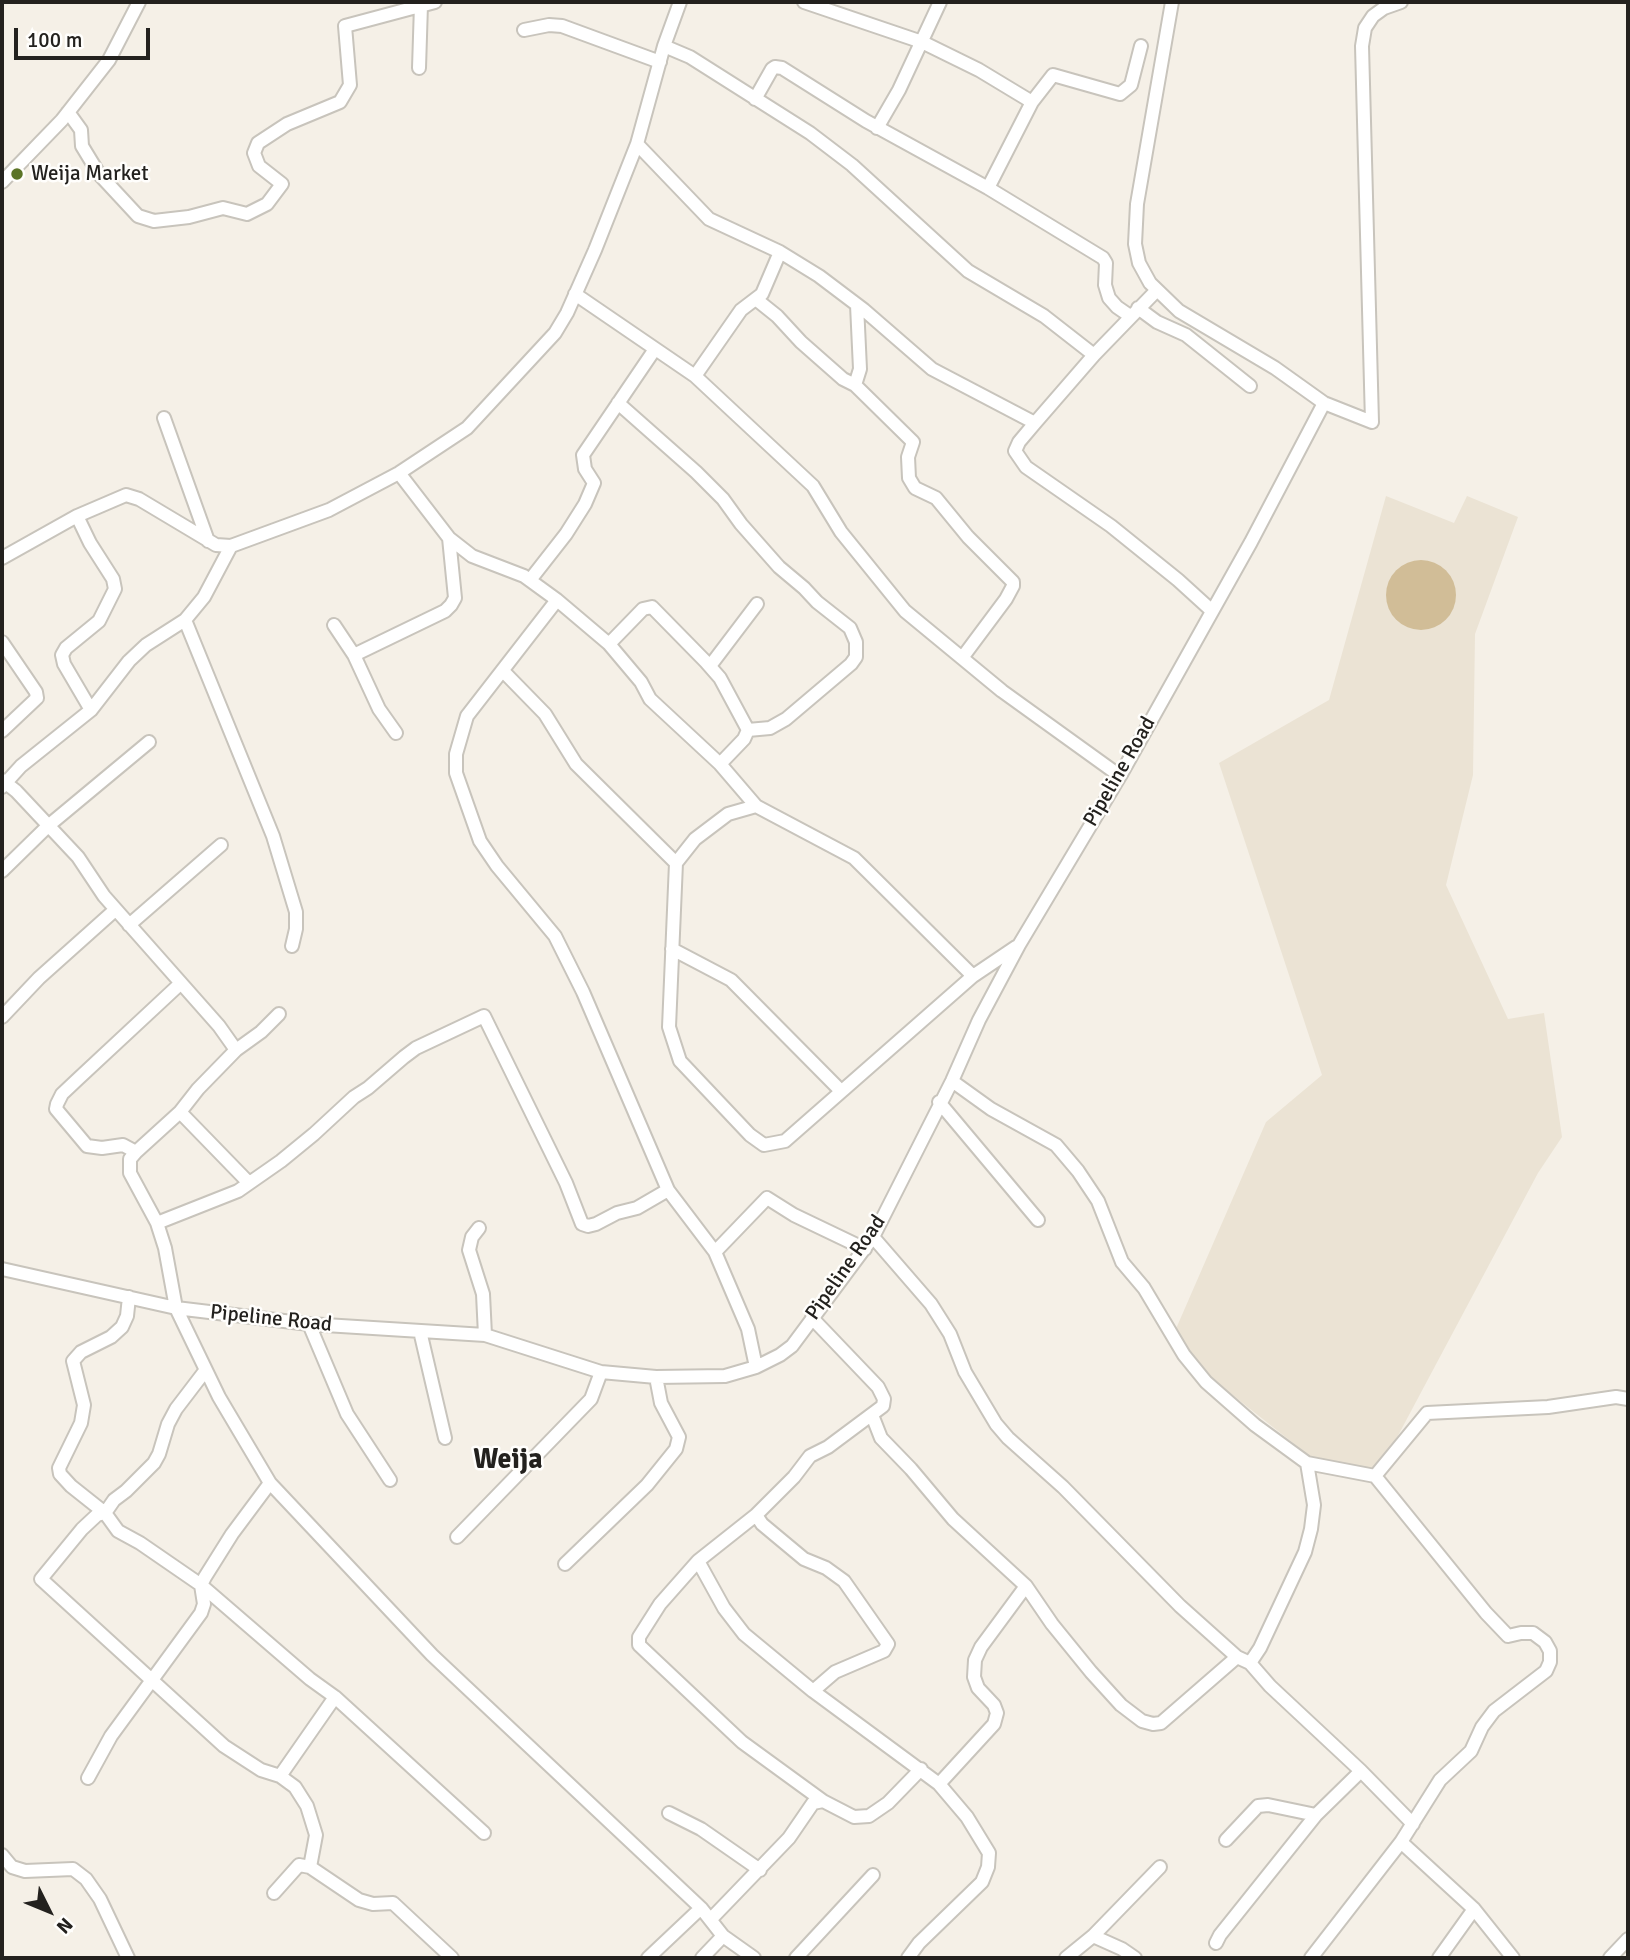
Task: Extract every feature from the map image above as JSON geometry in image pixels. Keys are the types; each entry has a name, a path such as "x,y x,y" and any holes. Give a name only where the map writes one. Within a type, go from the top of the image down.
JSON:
{"street":[{"path":"2,182 68,112 116,50 139,2"},
{"path":"68,112 81,130 82,146 99,174 138,216 154,221 189,218 223,208 247,214 267,204 282,184 259,166 254,153 258,143 287,124 340,102 350,85 345,26 435,2"},
{"path":"2,558 77,516 118,498 132,496 208,541 216,545 230,546 329,510 399,473 467,429 555,333 575,294 637,144 664,46 680,2"},
{"path":"804,2 922,41 979,70 1031,102"},
{"path":"877,128 899,90 940,2"},
{"path":"1172,2 1137,204 1135,244 1139,263 1150,283 1179,311 1275,368 1324,403 1372,422 1363,46 1365,28 1373,16 1384,8 1401,2"},
{"path":"419,68 421,5"},
{"path":"524,30 549,25 562,26 660,62"},
{"path":"664,46 690,57 810,133 852,165 968,271 1044,316 1094,355"},
{"path":"988,188 1031,102 1053,75 1120,94 1131,85 1141,46"},
{"path":"755,99 772,69 778,66 877,128 988,188 1103,258 1107,263 1105,285 1109,298 1117,307 1186,335 1250,386"},
{"path":"637,144 709,219 780,252 819,276 932,369 1035,423"},
{"path":"695,376 741,310 757,300 766,287 780,252"},
{"path":"1157,290 1094,355 1019,442 1015,451 1026,467 1111,526 1211,610"},
{"path":"575,294 695,376 813,486 841,532 879,576 897,604 1002,691 1119,776"},
{"path":"757,300 809,350 843,379 855,385 913,442 908,457 909,478 915,488 936,498 968,537 1013,582 1006,599 962,659"},
{"path":"855,385 860,369 857,305"},
{"path":"530,580 566,534 585,504 594,483 585,469 583,455 655,349"},
{"path":"618,403 723,499 779,567 850,628 856,642 856,657 852,664 786,719 770,728 748,730"},
{"name":"Pipeline Road","path":"2,1269 176,1308 309,1324 485,1335 601,1372 656,1377 725,1376 756,1367 780,1355 792,1346 873,1237 939,1102 952,1081 979,1020 1019,945 1119,776 1324,403"},
{"path":"164,418 208,541"},
{"path":"399,473 449,538 472,555 530,580 558,600 609,644 640,682 650,699 720,764 756,806 854,858 973,976"},
{"path":"77,516 90,543 113,579 115,589 99,621 74,641 62,655 64,664 91,710"},
{"path":"354,655 445,611 451,605 455,598 449,538"},
{"path":"230,546 204,597 185,620 157,636 129,661 91,710 21,766 3,784 16,791 78,857 115,910 219,1026 236,1050"},
{"path":"558,600 467,716 456,754 456,774 480,841 497,866 555,936 583,992 668,1191 715,1252 748,1329 756,1367"},
{"path":"710,666 757,604"},
{"path":"609,644 643,609 652,607 720,678 748,730"},
{"path":"185,620 272,836 296,912 292,946"},
{"path":"334,625 354,655 379,709 396,733"},
{"path":"2,642 36,692 37,698 2,732"},
{"path":"503,671 545,714 576,764 677,863"},
{"path":"720,764 744,739 748,730"},
{"path":"2,872 48,826 149,742"},
{"path":"756,806 728,814 695,839 677,863 670,1027 680,1061 750,1135 764,1145 785,1141 973,976 1019,945"},
{"path":"129,925 221,845"},
{"path":"2,1017 39,978 115,910"},
{"path":"672,949 731,980 840,1090"},
{"path":"136,1152 122,1145 102,1148 87,1146 55,1109 79,1078 181,983"},
{"path":"279,1014 261,1032 236,1050 180,1112 131,1159 130,1173 157,1223 165,1248 176,1308 205,1371 270,1483 432,1655 701,1908 723,1936 754,1958"},
{"path":"157,1223 238,1191 281,1161 354,1097 416,1048 484,1016 566,1183 582,1224 596,1224 617,1213 637,1208 668,1191"},
{"path":"952,1081 991,1109 1056,1145 1079,1171 1098,1201 1122,1262 1144,1288 1184,1355 1206,1382 1255,1425 1307,1463 1375,1476 1486,1613 1508,1636 1533,1633 1545,1642 1550,1651 1550,1662 1546,1671 1494,1711 1482,1727 1471,1751 1440,1780 1401,1842 1311,1958"},
{"path":"939,1102 1038,1220"},
{"path":"180,1112 249,1182"},
{"path":"715,1252 767,1198 794,1215 865,1249"},
{"path":"479,1228 472,1237 469,1250 483,1294 485,1335"},
{"path":"873,1237 931,1304 950,1334 965,1372 996,1424 1063,1487 1180,1606 1237,1657 1250,1663 1270,1686 1413,1824"},
{"path":"129,1297 127,1316 121,1327 111,1337 80,1352 73,1361 84,1405 81,1423 59,1468 60,1474 105,1513 118,1531 201,1585 310,1679 335,1697 484,1833"},
{"path":"812,1318 878,1387 884,1399 883,1406 828,1447 810,1456 794,1477 756,1515 698,1561 660,1604 639,1637 639,1645 742,1742 823,1801 854,1816 869,1816 888,1803 920,1769"},
{"path":"309,1324 346,1414 390,1480"},
{"path":"420,1331 445,1438"},
{"path":"205,1371 176,1409 154,1463 114,1500 105,1513 97,1515 82,1529 41,1579 224,1746 261,1770 280,1776 295,1787 307,1806 316,1835 310,1867"},
{"path":"457,1536 591,1399 601,1372"},
{"path":"565,1564 648,1485 676,1449 679,1437 661,1402 656,1377"},
{"path":"1375,1476 1427,1413 1548,1407 1616,1397 1628,1399"},
{"path":"872,1415 881,1437 953,1519 1026,1586 1052,1624 1091,1672 1121,1705 1142,1721 1161,1723 1237,1657"},
{"path":"1250,1663 1260,1648 1305,1552 1314,1505 1307,1463"},
{"path":"88,1777 111,1736 201,1613 204,1604 201,1585 232,1534 270,1483"},
{"path":"756,1515 762,1524 804,1559 826,1568 844,1581 888,1644 884,1651 835,1672 813,1691"},
{"path":"698,1561 724,1608 744,1634 813,1691 940,1784 978,1833 989,1853 988,1867 982,1882 919,1943 908,1958"},
{"path":"940,1784 994,1724 998,1713 994,1704 978,1688 974,1677 975,1660 981,1647 1026,1586"},
{"path":"280,1776 335,1697"},
{"path":"1216,1943 1316,1815 1361,1771"},
{"path":"711,1919 797,1829 814,1804 823,1801"},
{"path":"1226,1840 1258,1806 1268,1805 1316,1815"},
{"path":"669,1813 701,1829 760,1870"},
{"path":"1401,1842 1474,1909 1513,1958"},
{"path":"2,1855 12,1867 26,1871 73,1869 86,1879 100,1899 128,1958"},
{"path":"274,1894 299,1865 310,1867 359,1900 373,1904 393,1903 452,1958"},
{"path":"1066,1958 1093,1936 1160,1867"},
{"path":"796,1958 873,1875"},
{"path":"648,1958 701,1908"},
{"path":"1439,1958 1474,1909"},
{"path":"702,1958 723,1936"},
{"path":"1093,1936 1136,1958"},
{"path":"1610,1958 1628,1940"}],"shaded area":[{"path":"1386,496 1454,523 1467,496 1518,517 1475,634 1473,775 1446,885 1508,1019 1544,1013 1562,1137 1538,1173 1377,1475 1312,1458 1211,1378 1175,1331 1266,1122 1322,1075 1219,763 1329,700"},
{"path":"1421,560 1446,570 1456,595 1446,620 1421,630 1396,620 1386,595 1396,570"}],"place":[{"name":"Weija Market","path":"17,174"}],"district":[{"name":"Weija","path":"508,1461"}]}
